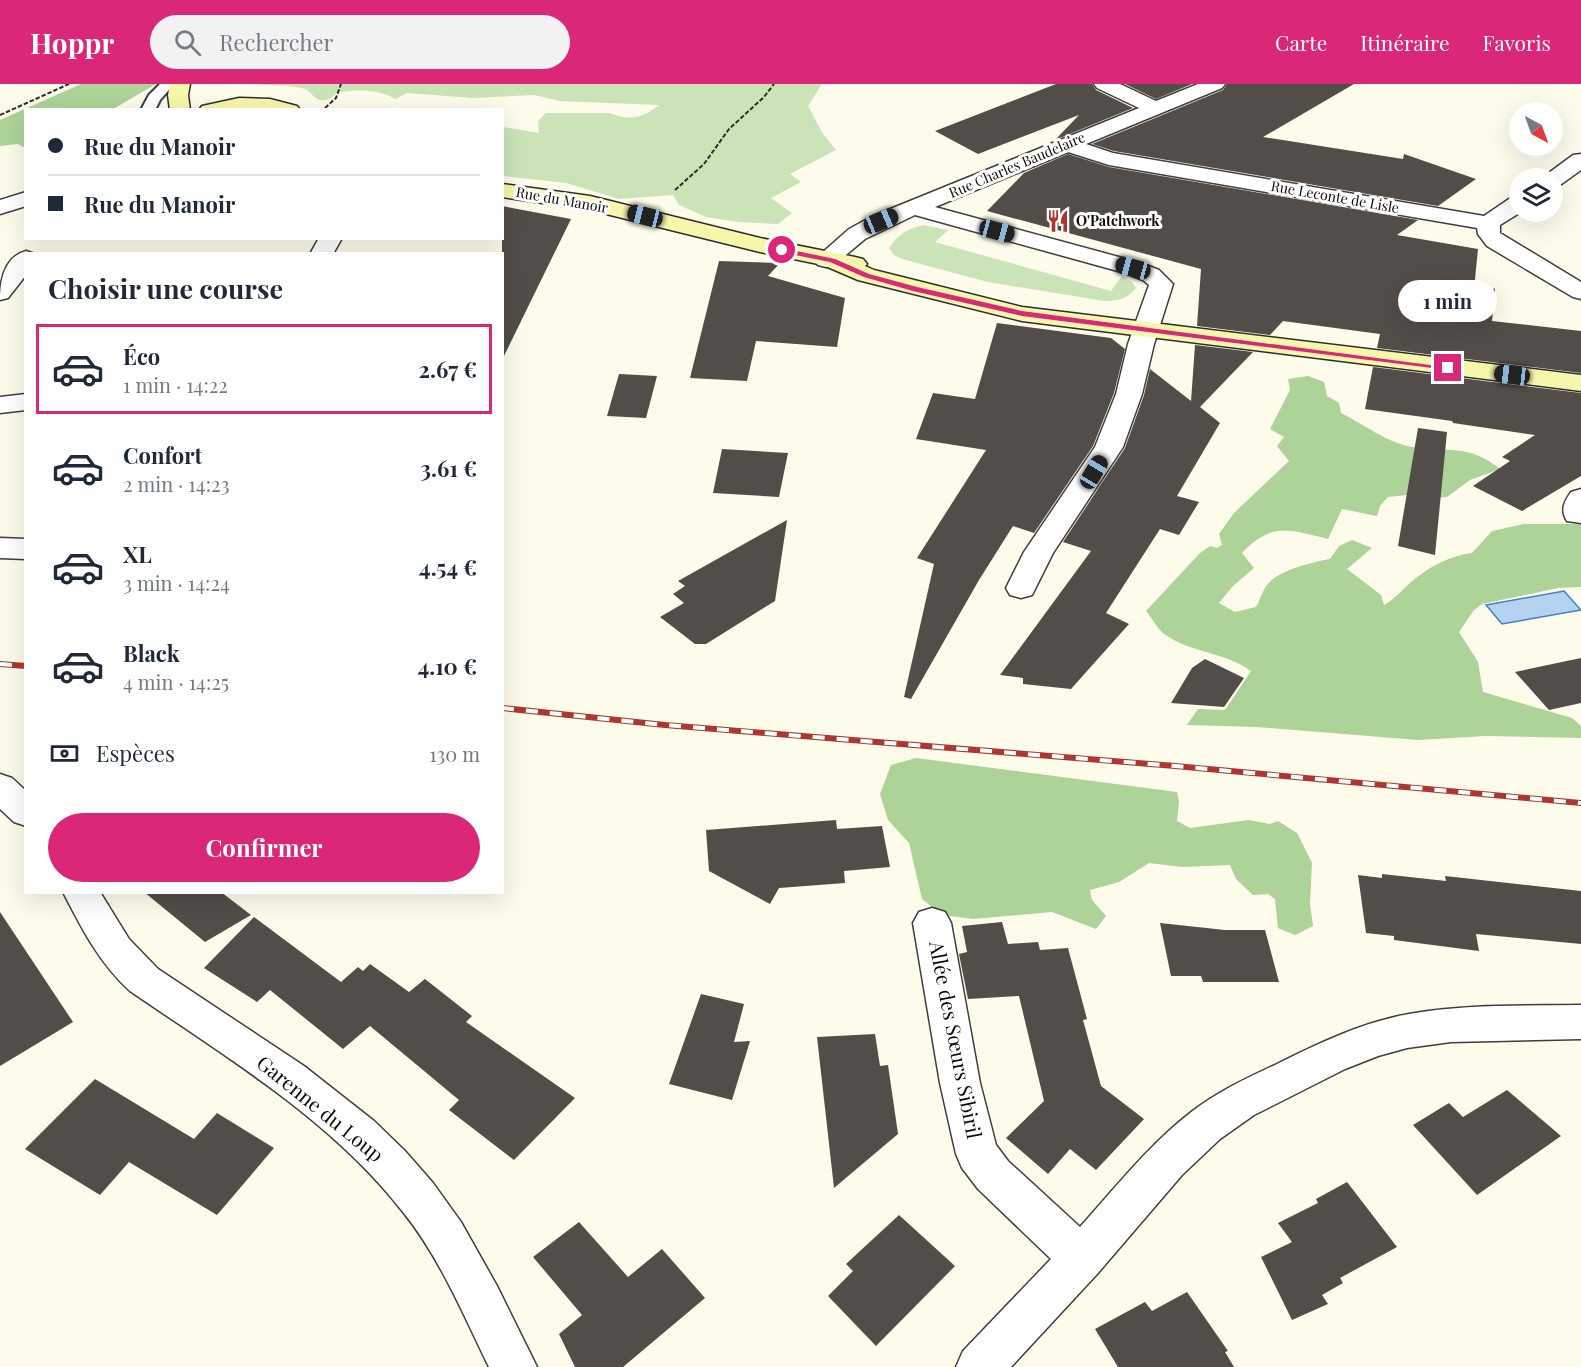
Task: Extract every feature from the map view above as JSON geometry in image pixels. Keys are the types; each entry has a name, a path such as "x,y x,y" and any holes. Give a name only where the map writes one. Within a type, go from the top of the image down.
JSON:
{"street":[{"path":"180,84 178,95 180,108"},
{"path":"1104,84 1155,108"},
{"name":"Rue Charles Baudelaire","path":"829,260 857,234 914,208 1215,84"},
{"path":"225,88 261,104 280,108"},
{"path":"219,108 261,104"},
{"name":"Rue Leconte de Lisle","path":"1065,144 1109,159 1488,223"},
{"path":"1563,172 1581,160"},
{"name":"Rue du Manoir","path":"504,190 574,200 829,260 866,275 992,308 1147,327 1196,336 1581,383"},
{"path":"0,207 24,200"},
{"path":"914,208 1151,274 1161,284 1127,401 1109,447 1039,552 1021,588"},
{"path":"1509,209 1488,223 1489,234 1496,241 1581,292"},
{"path":"0,293 24,261"},
{"path":"0,405 24,402"},
{"path":"0,548 24,549"},
{"path":"0,787 24,811"},
{"name":"Garenne du Loup","path":"82,894 110,944 125,964 144,980 309,1094 386,1160 418,1197 444,1235 514,1367"},
{"name":"Allée des Sœurs Sibiril","path":"932,923 960,1083 977,1154 993,1175 1082,1258"},
{"path":"979,1367 1082,1258 1167,1161 1205,1126 1240,1102 1320,1061 1373,1040 1407,1031 1451,1025 1581,1022"}],"lane":[{"path":"149,108 154,98 167,84"}],"path":[{"path":"0,115 69,84"},
{"path":"324,108 336,98 341,84"},
{"path":"645,216 704,164 729,129 764,97 774,84"}],"green space":[{"path":"81,84 156,84 115,108 27,108"},
{"path":"255,84 822,84 808,106 823,134 836,150 790,174 801,182 771,198 792,213 778,224 738,222 706,217 679,205 673,195 619,199 566,183 504,176 504,127 539,133 538,121 546,113 610,113 630,118 648,113 659,105 559,101 534,95 473,98 407,93 395,99 376,92 362,91 341,92 322,100 305,89"},
{"path":"24,109 24,147 18,144 0,146 0,120"},
{"path":"923,225 948,230 935,242 1111,291 1122,276 1132,282 1136,288 1122,299 1104,301 988,282 894,255 889,248 896,239 908,230"},
{"path":"1308,376 1324,382 1327,396 1339,403 1341,413 1385,437 1412,447 1468,452 1478,455 1500,469 1470,480 1447,497 1407,495 1388,497 1380,506 1377,516 1342,509 1328,539 1292,531 1272,532 1263,536 1242,553 1254,568 1233,586 1219,603 1235,612 1256,607 1265,587 1279,575 1330,559 1339,546 1352,540 1372,548 1347,569 1381,595 1384,605 1429,569 1443,561 1472,553 1492,531 1524,524 1581,524 1581,587 1558,588 1482,604 1474,610 1459,632 1478,662 1483,692 1572,718 1581,726 1581,738 1485,736 1418,740 1256,727 1187,725 1198,709 1225,710 1251,671 1231,660 1174,640 1161,632 1146,611 1200,553 1210,546 1217,548 1222,545 1219,534 1234,513 1289,461 1277,446 1284,437 1270,429 1290,390 1288,379"},
{"path":"916,758 1177,792 1179,801 1177,821 1190,828 1248,820 1270,824 1278,821 1297,833 1312,863 1310,904 1313,926 1295,935 1278,928 1275,899 1268,894 1253,895 1236,879 1230,865 1182,867 1149,863 1119,882 1090,890 1092,900 1106,916 1096,929 1052,912 973,919 942,915 922,899 909,843 888,820 880,794 891,765"}],"water":[{"path":"1564,591 1581,610 1502,624 1486,605"}],"building":[{"path":"1056,84 1092,84 1096,90 1133,108 1055,140 1079,115 978,154 935,131"},
{"path":"1125,84 1192,84 1156,99"},
{"path":"1227,84 1354,84 1263,137 1403,159 1404,154 1476,179 1438,206 1114,151 1092,144 1223,90"},
{"path":"1068,154 1109,167 1418,220 1397,235 1478,249 1472,309 1495,288 1492,321 1581,331 1581,373 1377,348 1380,334 1283,321 1270,335 1197,326 1201,269 987,211 1024,173"},
{"path":"504,206 571,219 504,356 504,252 502,252"},
{"path":"719,261 780,263 768,276 845,298 837,347 756,341 747,381 690,378"},
{"path":"997,323 1111,338 1125,349 1114,393 1093,446 1034,533 1013,526 979,580 911,699 904,697 934,564 917,558 986,450 916,439 933,393 975,399"},
{"path":"1195,345 1253,352 1200,407 1220,423 1177,496 1199,502 1179,535 1160,529 1106,613 1129,624 1071,689 1023,684 1023,678 1000,675 1091,551 1063,542 1125,448 1144,395 1150,369 1191,401"},
{"path":"1373,367 1581,393 1581,476 1522,511 1473,486 1510,461 1502,457 1535,435 1365,409"},
{"path":"619,374 657,376 646,418 607,416"},
{"path":"1418,428 1447,432 1435,555 1398,546"},
{"path":"722,449 788,453 779,497 713,493"},
{"path":"787,520 775,601 706,644 695,644 660,617 684,603 673,594 685,586 678,581"},
{"path":"1581,658 1581,703 1549,710 1515,672"},
{"path":"1205,659 1244,678 1224,707 1171,703 1192,668"},
{"path":"836,820 837,829 882,826 890,867 844,871 845,883 779,888 770,904 709,871 706,830"},
{"path":"1382,874 1446,881 1445,876 1581,891 1581,944 1476,934 1479,951 1394,940 1394,936 1366,933 1358,875 1382,878"},
{"path":"146,894 224,894 251,915 205,942"},
{"path":"0,912 73,1022 0,1066"},
{"path":"254,917 341,982 358,967 363,971 370,964 409,992 425,979 472,1016 466,1022 575,1098 514,1160 449,1110 459,1100 370,1026 343,1049 270,990 257,1002 204,968"},
{"path":"1002,922 1008,944 1038,942 1040,950 1068,948 1087,1019 1083,1020 1101,1086 1144,1119 1096,1170 1070,1149 1048,1174 1006,1138 1044,1101 1019,996 968,999 959,954 967,952 962,926"},
{"path":"1160,923 1225,930 1265,930 1279,982 1203,982 1201,976 1171,976"},
{"path":"701,994 744,1004 734,1042 750,1041 732,1100 669,1084"},
{"path":"875,1034 880,1066 888,1065 898,1134 834,1188 817,1037"},
{"path":"95,1079 194,1139 217,1113 274,1148 217,1215 129,1162 100,1195 25,1149"},
{"path":"1507,1090 1561,1136 1477,1195 1413,1125 1449,1103 1463,1117"},
{"path":"1347,1182 1397,1247 1340,1278 1343,1283 1322,1295 1328,1304 1292,1320 1261,1257 1292,1242 1278,1223 1318,1203 1316,1199"},
{"path":"899,1215 955,1266 876,1346 828,1296 853,1271 846,1264"},
{"path":"579,1222 628,1277 662,1249 705,1298 623,1367 575,1367 559,1334 582,1315 533,1257"},
{"path":"1187,1292 1228,1351 1225,1352 1234,1367 1118,1367 1095,1329 1145,1302 1152,1311"}],"railway":[{"path":"0,664 24,666"},
{"path":"504,708 665,725 1175,766 1581,803"}],"place":[{"name":"O'Patchwork","path":"1058,221"}],"route":[{"path":"782,250 832,261 854,271 916,289 1022,314 1448,368"}]}
